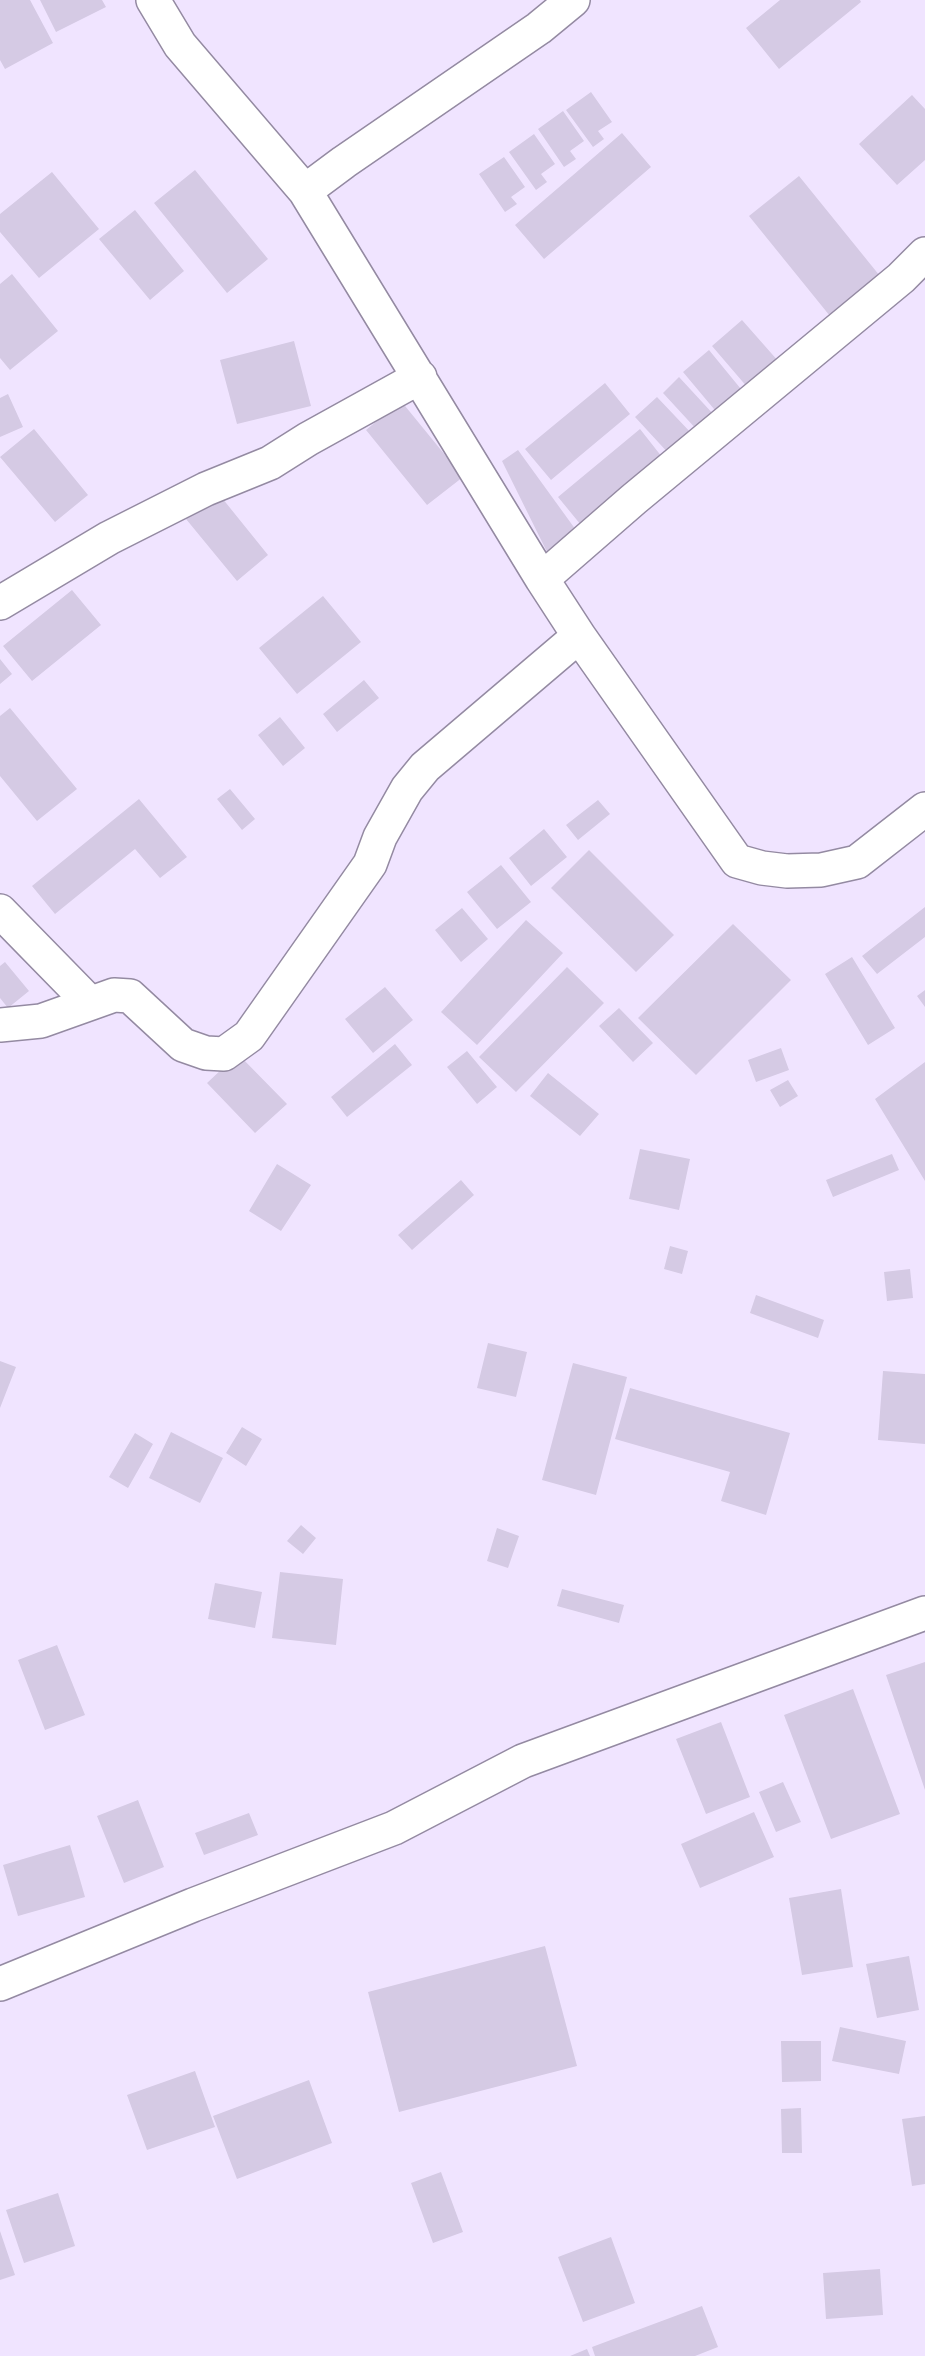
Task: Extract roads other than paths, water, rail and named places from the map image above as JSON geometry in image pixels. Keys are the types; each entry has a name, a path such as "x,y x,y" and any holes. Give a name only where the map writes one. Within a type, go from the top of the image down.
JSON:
{"street":[{"path":"153,0 180,45 306,191 542,579 579,636 737,861 762,868 787,871 822,870 857,862 925,809"},
{"path":"306,191 344,162 539,28 573,0"},
{"path":"542,579 634,499 902,278 925,254"},
{"path":"0,603 109,538 206,489 270,464 308,439 420,377"},
{"path":"0,1025 40,1021 114,995 130,996 183,1045 206,1053 224,1054 249,1036 370,864 380,837 407,789 425,767 579,636"},
{"path":"0,911 90,1003"},
{"path":"0,1984 193,1905 394,1828 523,1761 925,1614"}]}
